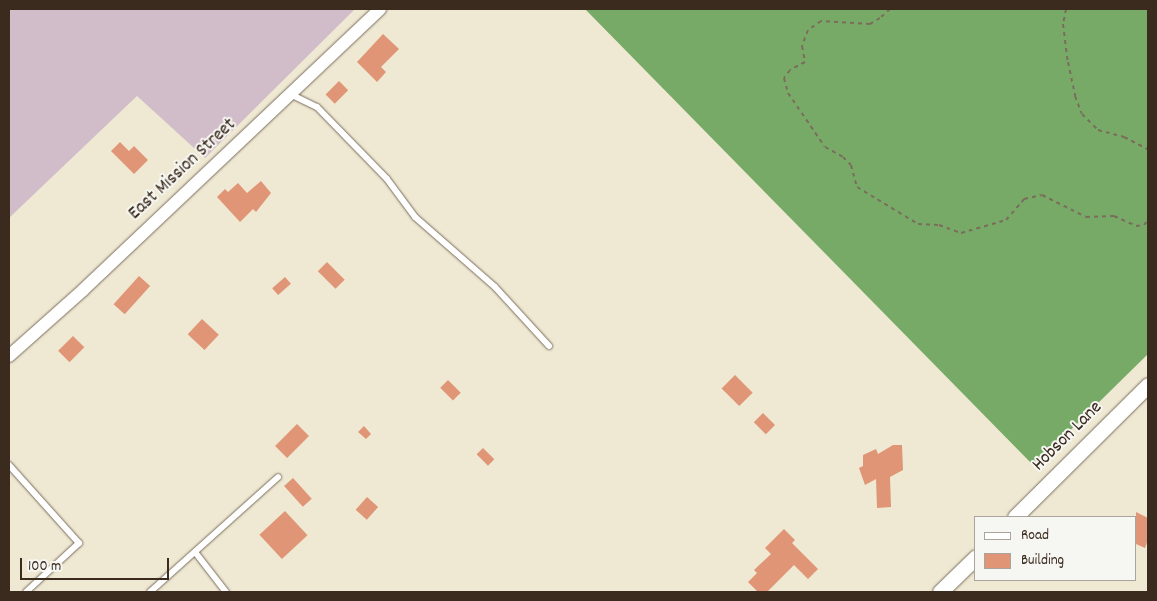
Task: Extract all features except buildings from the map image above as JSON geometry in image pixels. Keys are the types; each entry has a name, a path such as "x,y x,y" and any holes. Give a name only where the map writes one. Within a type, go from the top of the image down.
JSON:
{"street":[{"name":"East Mission Street","path":"9,356 83,290 380,9"},
{"name":"Hobson Lane","path":"1016,516 1148,385"},
{"path":"940,592 974,559"}],"lane":[{"path":"290,94 317,107 387,179 415,217 494,287 549,346"},
{"path":"9,465 79,543 26,592"},
{"path":"150,592 278,478"},
{"path":"196,552 226,592"}],"path":[{"path":"890,9 870,24 821,22 808,30 802,46 805,62 790,70 784,78 788,93 824,147 843,157 851,165 857,187 918,224 939,226 961,233 1006,220 1024,199 1042,195 1086,217 1114,216 1136,226 1144,225 1148,220"},
{"path":"1066,9 1063,24 1068,62 1075,96 1082,114 1098,130 1124,137 1148,149"}],"shaded area":[{"path":"9,9 355,9 205,158 137,96 9,218"}],"green space":[{"path":"585,9 1148,9 1148,354 1034,466"}]}
